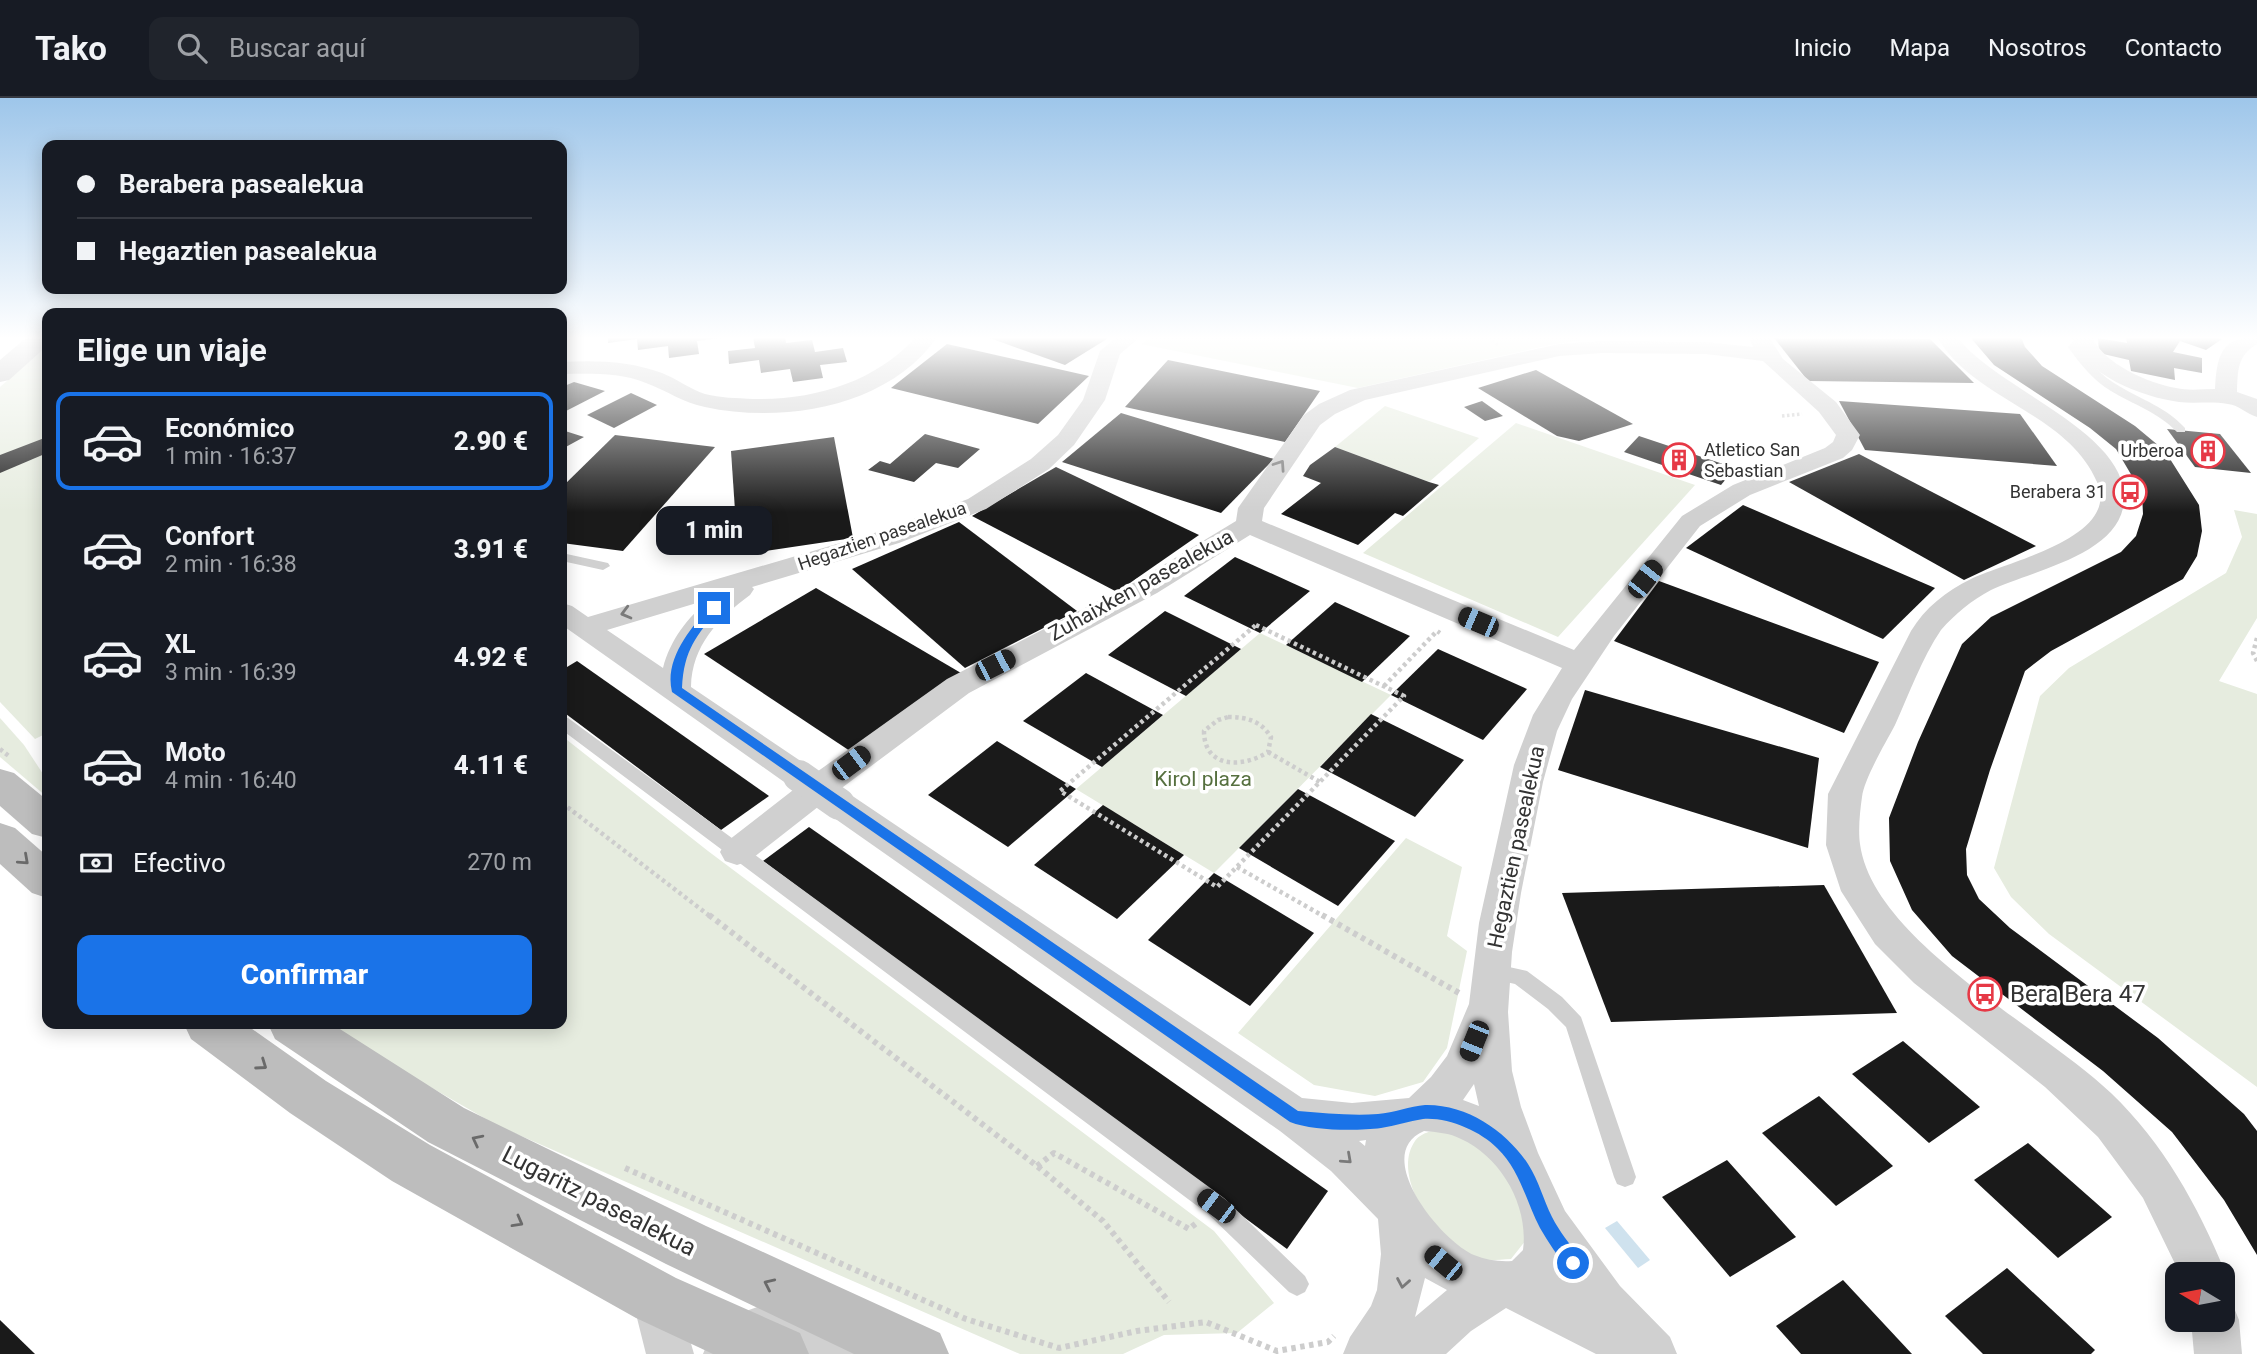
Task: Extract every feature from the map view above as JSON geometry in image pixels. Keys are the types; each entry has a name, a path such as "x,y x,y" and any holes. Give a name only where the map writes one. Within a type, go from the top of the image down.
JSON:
{"main road":[{"path":"0,783 42,819"},
{"path":"0,839 42,877"},
{"path":"215,1029 308,1097 411,1163 656,1298 757,1342"},
{"name":"Lugaritz pasealekua","path":"300,1029 446,1125 686,1245 919,1354"}],"street":[{"path":"694,396 704,400 733,404 789,403 830,396"},
{"name":"Hegaztien pasealekua","path":"574,620 658,606 763,576 934,522 977,504 1040,464 1083,419 1095,396"},
{"name":"Zuhaixken pasealekua","path":"737,852 861,755 958,686 1158,581 1249,524 1251,508 1312,420 1327,409 1358,396"},
{"name":"Hegaztien pasealekua","path":"1417,1114 1440,1098 1463,1070 1534,749 1557,699 1580,664 1690,521 1705,508 1818,461 1844,445 1848,435 1832,410 1817,396"},
{"path":"2017,396 2080,439 2102,465 2112,490 2113,502 2105,524 2094,536 2063,552 1971,590 1945,608 1925,631 1845,794 1840,814 1840,835 1845,858 1871,909 1890,936 1945,988 2093,1102 2123,1135 2173,1205 2198,1262"},
{"path":"2182,396 2226,396 2248,402 2257,410"},
{"path":"1249,524 1580,664"},
{"name":"Hegaztien pasealekua","path":"676,690 677,666 694,630 714,608 763,576"},
{"path":"658,606 691,619 694,630"},
{"path":"574,620 1295,1117 1346,1157 1397,1210 1426,1250 1443,1263 1465,1276 1507,1285 1588,1322 1642,1354"},
{"name":"Hegaztien pasealekua","path":"1482,988 1492,1073 1521,1167"},
{"path":"1295,1117 1352,1122 1417,1114 1454,1116 1487,1131 1504,1143 1531,1184 1546,1223 1548,1241 1544,1259 1535,1273 1521,1282 1475,1298 1450,1316 1414,1354"},
{"path":"1352,1344 1393,1316 1402,1292 1406,1266 1397,1210 1387,1178 1387,1144 1391,1132 1417,1114"},
{"path":"1546,1223 1604,1303 1653,1354"},
{"path":"656,1298 670,1354"},
{"path":"2216,1332 2218,1354"},
{"path":"757,1342 892,1354"}],"lane":[{"path":"2128,396 2159,408 2181,430"},
{"path":"567,558 603,566"},
{"path":"567,726 1216,1206 1297,1284"},
{"path":"1482,988 1520,977 1556,1003 1574,1023 1625,1177"}],"path":[{"path":"1256,625 1404,696 1320,782 1217,887 1060,791 1256,625"},
{"path":"1384,685 1437,631 1448,636"},
{"path":"2257,638 2253,653 2257,661"},
{"path":"1240,716 1250,719 1260,723 1271,737 1268,752 1252,763 1229,763 1210,754 1205,747 1204,732 1217,720 1240,716"},
{"path":"1268,752 1320,782"},
{"path":"567,807 1037,1166 1103,1221 1169,1302"},
{"path":"1237,867 1482,988"},
{"path":"1037,1166 1054,1153 1189,1229 1216,1206"},
{"path":"613,1163 966,1319 1059,1349 1137,1331 1206,1322 1277,1351 1328,1342 1352,1344"}],"green space":[{"path":"0,396 42,396 42,736 35,739 0,702"},
{"path":"1385,406 1479,438 1429,482 1335,447"},
{"path":"1516,423 1695,485 1558,637 1363,553"},
{"path":"2234,510 2257,514 2257,618 2219,681 2257,694 2257,1087 2049,934 2011,897 1994,868 2040,696 2069,668 2226,573 2242,537"},
{"name":"Kirol plaza","path":"1260,633 1391,695 1214,873 1076,789"},
{"path":"0,718 24,745 42,772 42,793 0,757"},
{"path":"567,740 708,851 1214,1231 1274,1303 1237,1333 1164,1335 1123,1354 1020,1354 498,1126 335,1029 567,1029"},
{"path":"1406,838 1462,867 1447,936 1467,951 1447,1048 1423,1082 1375,1096 1314,1085 1238,1033"},
{"path":"1450,1129 1479,1141 1528,1209 1526,1240 1511,1259 1484,1260 1453,1244 1438,1230 1415,1194 1409,1175 1409,1157 1415,1141 1427,1133"}],"water":[{"path":"1617,1221 1650,1260 1638,1268 1605,1228"}],"building":[{"path":"567,396 596,396 567,410"},
{"path":"626,396 637,396 657,405 614,428 587,415"},
{"path":"922,396 1068,396 1038,424"},
{"path":"1135,396 1317,396 1285,442 1125,407"},
{"path":"1491,396 1582,396 1633,424 1579,441 1557,436"},
{"path":"2041,396 2088,396 2135,426 2165,451 2199,505 2202,531 2197,556 2183,579 2051,651 2025,671 1966,849 1967,875 1979,899 2010,928 2158,1038 2244,1114 2257,1131 2257,1255 2224,1200 2172,1132 2103,1071 1952,956 1912,910 1890,861 1889,818 1918,742 1962,644 1991,617 2121,552 2136,536 2143,514 2142,493 2116,449 2090,428"},
{"path":"1482,401 1503,416 1485,421 1464,407"},
{"path":"1839,401 2020,414 2057,466 1865,450"},
{"path":"1121,413 1274,459 1221,513 1062,462"},
{"name":"Urberoa","path":"2167,429 2220,434 2251,473 2195,467"},
{"path":"567,432 584,437 567,446"},
{"path":"925,434 980,449 958,468 936,463 914,482 868,470 880,461 890,464"},
{"path":"615,435 715,447 623,551 567,544 567,482"},
{"name":"Atletico San Sebastian","path":"1639,436 1735,468 1721,485 1624,452"},
{"path":"834,437 853,538 738,555 731,451"},
{"path":"42,439 42,455 0,473 0,455"},
{"path":"1335,447 1439,485 1403,516 1395,513 1358,545 1281,514 1321,483 1303,476 1310,465"},
{"path":"1859,454 2036,546 1964,580 1789,482"},
{"path":"1056,467 1199,535 1117,592 972,516"},
{"path":"1743,505 1935,588 1883,639 1686,548"},
{"path":"959,522 1077,611 965,668 852,569"},
{"path":"1235,557 1310,591 1260,633 1184,596"},
{"path":"1659,581 1879,662 1844,733 1614,641"},
{"path":"816,588 961,673 850,751 704,654"},
{"path":"1335,602 1410,636 1362,682 1286,645"},
{"path":"1165,611 1241,649 1186,696 1108,655"},
{"path":"1438,649 1527,689 1483,740 1391,695"},
{"path":"577,661 769,796 721,830 567,715 567,667"},
{"path":"1086,673 1163,715 1102,767 1023,721"},
{"path":"1585,690 1819,758 1808,848 1558,770"},
{"path":"1371,714 1464,760 1415,817 1320,767"},
{"path":"997,741 1076,789 1008,847 928,795"},
{"path":"1298,789 1395,841 1338,906 1239,848"},
{"path":"1103,805 1184,855 1117,919 1034,865"},
{"path":"809,827 1328,1191 1287,1249 763,861"},
{"path":"1214,873 1314,933 1250,1006 1148,940"},
{"path":"1824,885 1897,1013 1611,1022 1562,893"},
{"path":"1903,1041 1980,1107 1929,1143 1852,1074"},
{"path":"1819,1096 1893,1166 1836,1206 1762,1133"},
{"path":"2028,1143 2112,1217 2058,1258 1974,1180"},
{"path":"1727,1160 1796,1237 1730,1277 1662,1197"},
{"path":"2007,1268 2095,1350 2091,1354 1983,1354 1945,1316"},
{"path":"1843,1280 1912,1354 1801,1354 1776,1326"},
{"path":"0,1320 35,1354 0,1354"}],"place":[{"name":"Urberoa","path":"2208,451"},
{"name":"Atletico San Sebastian","path":"1679,460"},
{"name":"Berabera 31","path":"2130,492"},
{"name":"Bera Bera 47","path":"1985,994"}],"route":[{"path":"714,608 694,630 677,666 676,690 1295,1117 1324,1121 1381,1121 1424,1112 1454,1116 1487,1131 1504,1143 1521,1167 1531,1184 1546,1223 1573,1263"}]}
